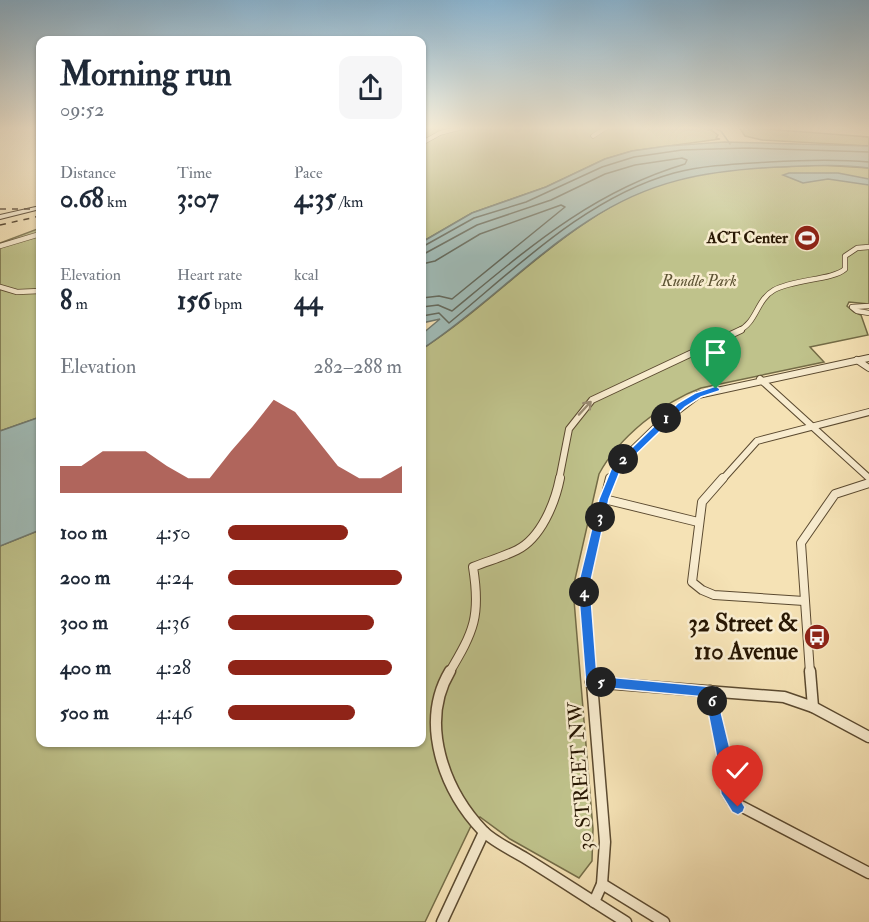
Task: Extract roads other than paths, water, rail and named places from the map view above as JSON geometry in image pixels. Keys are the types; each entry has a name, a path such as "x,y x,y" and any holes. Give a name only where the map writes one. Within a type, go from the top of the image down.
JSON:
{"main road":[{"path":"0,218 36,210"}],"street":[{"path":"0,246 36,235"},
{"path":"31,237 36,240"},
{"path":"626,922 484,832 459,800 446,774 436,734 438,700 444,681 472,633 478,597 473,567 519,549 544,523 556,497 569,429 583,409 606,392 743,329 750,324 762,300 769,294 805,279 840,274 844,269 845,256 857,248 869,247"},
{"path":"0,287 17,292 36,291"},
{"path":"869,306 855,305 852,307 857,311 869,313"},
{"name":"30 STREET NW","path":"594,902 602,884 605,842 584,585 604,499 616,467 682,405 710,391 869,358"},
{"path":"857,360 869,368"},
{"path":"760,379 869,478"},
{"path":"804,601 714,595 698,588 692,582 692,576 702,502 757,441 869,412"},
{"path":"813,707 801,543 835,494 869,483"},
{"path":"604,499 698,522"},
{"path":"591,682 784,697 813,707 869,737"},
{"path":"710,691 724,753 728,794 738,807 869,873"},
{"path":"442,922 484,832"},
{"path":"602,884 664,922"}],"water":[{"path":"582,170 739,170 679,180 656,187 611,207 566,236 426,346 426,331 440,319 426,322 426,240 472,213 546,187"},
{"path":"838,173 869,179 869,185 828,179 803,183 783,175"},
{"path":"36,418 36,532 0,546 0,431"}],"railway":[{"path":"0,209 36,209"},
{"path":"0,225 36,217"}],"place":[{"name":"ACT Center","path":"807,238"},
{"name":"32 Street & 110 Avenue","path":"817,637"}],"park label":[{"name":"Rundle Park","path":"699,281"}]}
